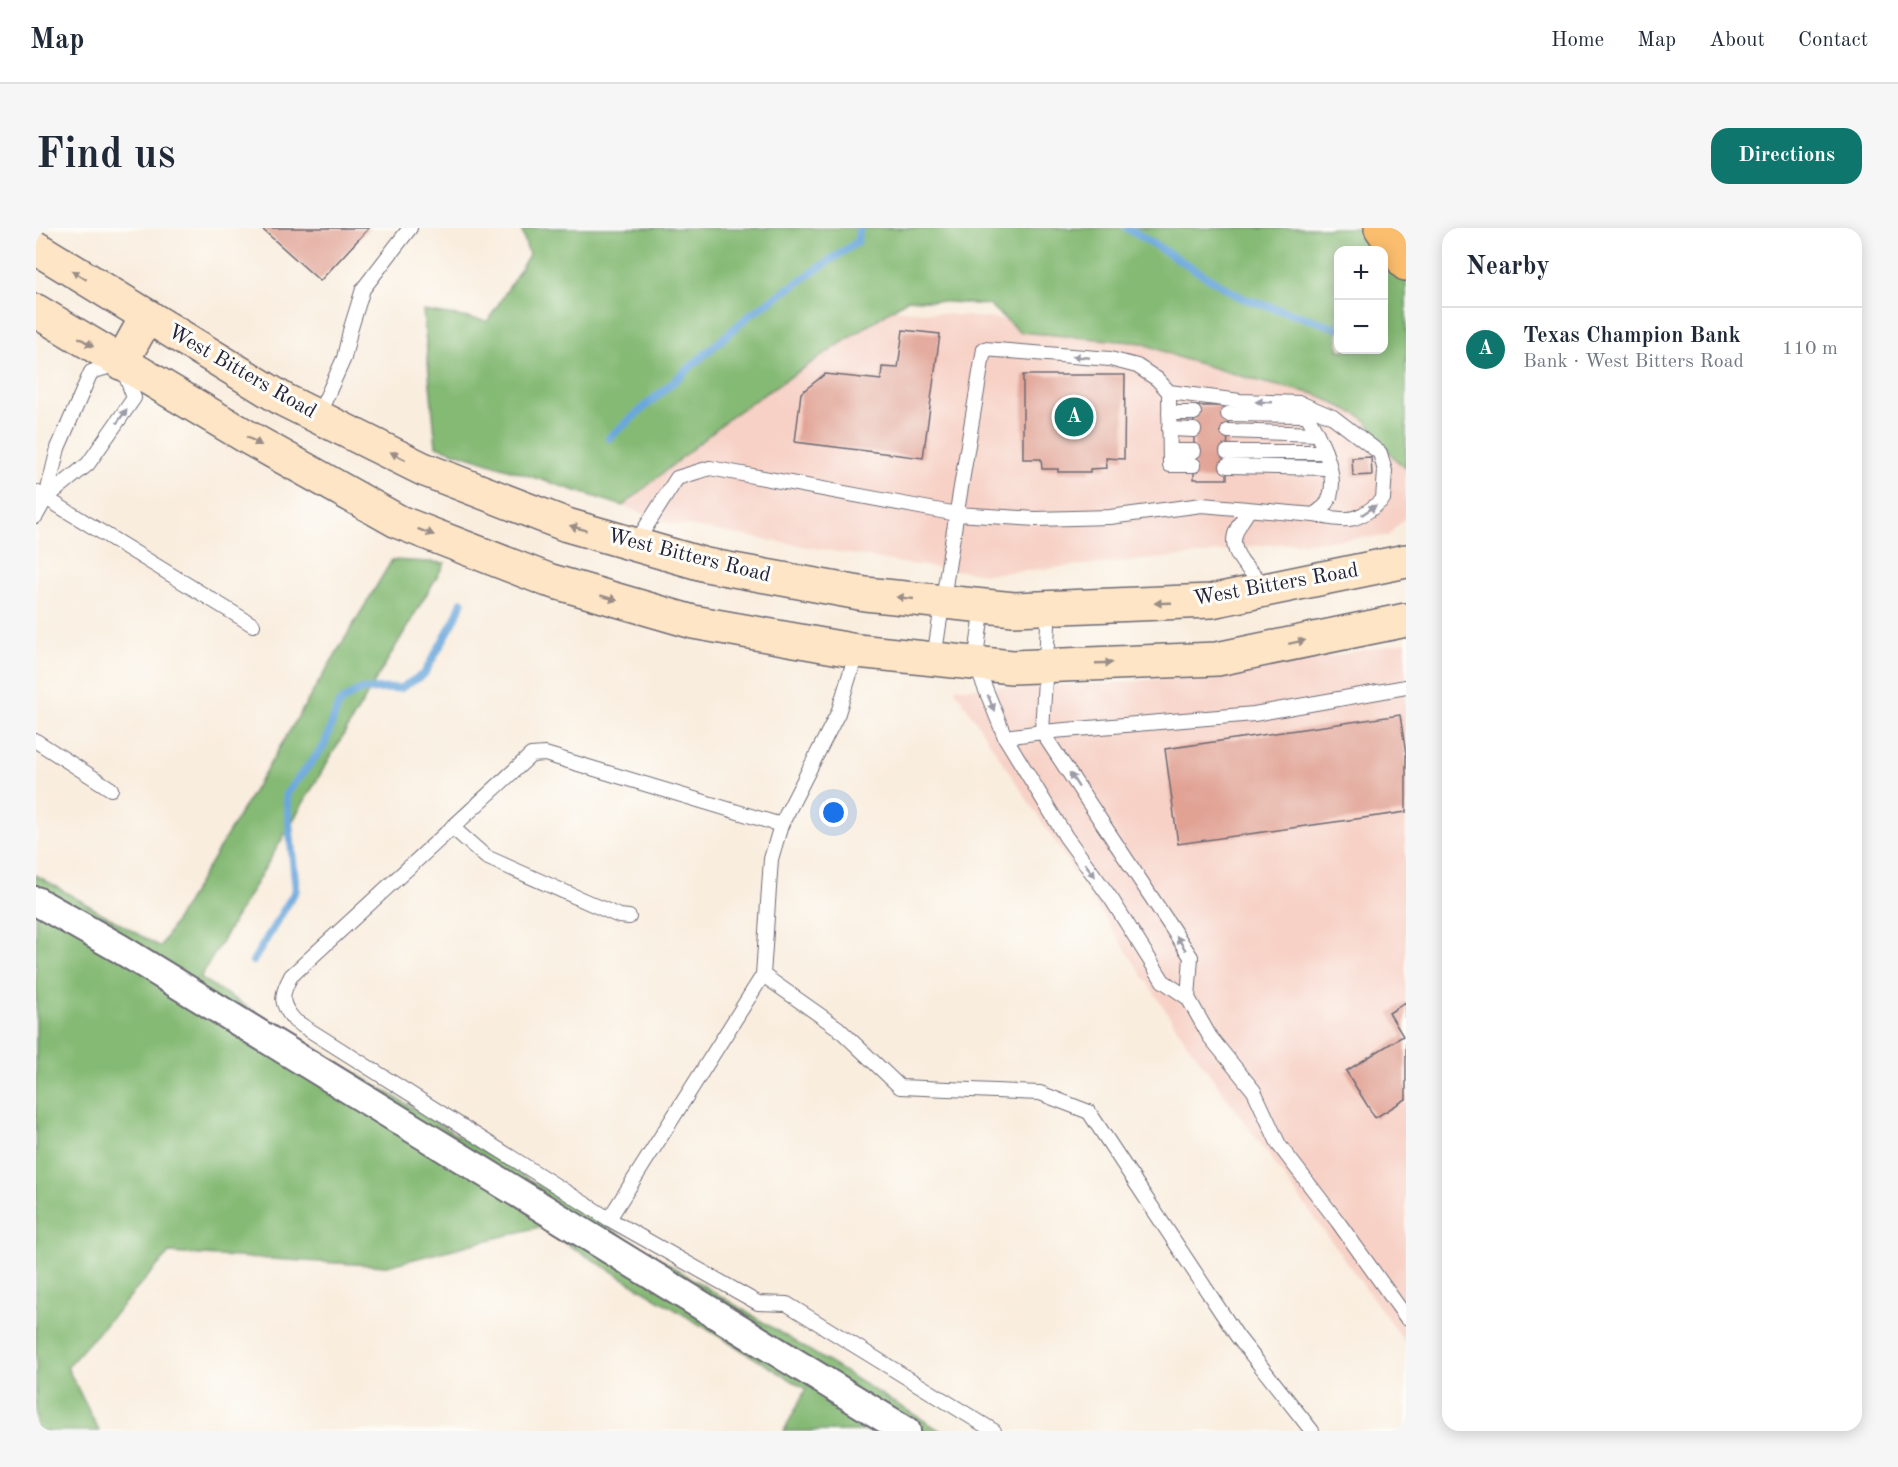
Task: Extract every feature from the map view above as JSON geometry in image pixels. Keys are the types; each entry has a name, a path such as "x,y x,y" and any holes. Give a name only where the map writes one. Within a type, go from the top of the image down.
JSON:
{"main road":[{"path":"1381,228 1406,264"},
{"name":"West Bitters Road","path":"36,248 284,400 423,469 567,525 706,565 865,594 1014,609 1211,601 1406,561"},
{"path":"36,311 249,438 410,526 548,580 693,622 857,651 1012,667 1217,659 1406,620"},
{"path":"121,363 147,316"}],"street":[{"path":"36,901 119,948 906,1431"}],"lane":[{"path":"318,416 344,358 363,289 410,228"},
{"path":"635,544 677,478 710,468 957,514 1036,519 1110,517 1202,505 1346,520 1369,512 1383,500 1385,471 1380,453 1333,417 1304,409 1169,392 1157,379 1137,366 1110,359 984,349 957,514 942,601 934,659"},
{"path":"36,516 41,495 58,448 91,372 121,363 134,398 88,464 41,495"},
{"path":"1169,392 1170,465 1194,465"},
{"path":"1228,414 1304,409"},
{"path":"1304,409 1325,452 1331,489 1326,505 1314,515"},
{"path":"1169,413 1194,413"},
{"path":"1169,429 1194,430"},
{"path":"1228,431 1317,434"},
{"path":"1170,451 1194,451"},
{"path":"1227,452 1325,452"},
{"path":"1227,466 1329,468"},
{"path":"41,495 253,625"},
{"path":"1249,510 1234,541 1237,553 1270,589"},
{"path":"983,606 975,663 1005,737 1065,837 1112,900 1163,981 1188,998 1210,1037 1254,1091 1279,1145 1406,1317"},
{"path":"1049,607 1042,732 1191,957 1188,998"},
{"path":"609,1219 763,975 771,859 781,825 838,713 857,651"},
{"path":"1005,737 1254,714 1406,687"},
{"path":"36,741 111,789"},
{"path":"781,825 545,754 531,755 291,976 283,996 284,1008 295,1021 609,1219 758,1303 787,1304 994,1431"},
{"path":"452,827 486,857 620,916 629,917"},
{"path":"763,975 838,1029 900,1087 1040,1093 1089,1112 1237,1336 1312,1431"}],"shaded area":[{"path":"842,304 1150,334 1394,411 1406,436 1406,516 1388,536 1253,546 1200,555 986,574 908,564 670,523 623,506"},
{"path":"1406,642 1406,1344 1187,1043 954,688 1116,683 1270,668"}],"green space":[{"path":"521,228 1406,228 1406,468 1395,459 1364,418 1315,394 1265,383 1180,358 1142,343 1020,332 989,305 908,299 734,414 623,506 436,446 423,311 488,321 529,255"},
{"path":"392,560 445,563 200,978 941,1431 784,1431 806,1389 539,1227 387,1266 169,1253 67,1367 99,1431 36,1431 36,875 160,947"}],"building":[{"path":"261,228 369,228 320,281"},
{"path":"903,330 940,334 923,458 795,442 801,393 825,374 881,380 882,367 898,368"},
{"path":"1023,375 1125,375 1124,459 1106,458 1107,468 1090,469 1090,472 1058,472 1058,469 1042,469 1041,459 1023,459"},
{"path":"1194,406 1228,406 1227,479 1194,479"},
{"path":"1371,457 1372,475 1353,476 1352,458"},
{"path":"1400,715 1406,754 1406,812 1178,844 1165,749"},
{"path":"1406,1002 1406,1099 1375,1118 1346,1071 1403,1036 1389,1013"}],"waterway":[{"path":"609,438 751,314 857,242 860,228"},
{"path":"1127,228 1242,298 1334,327"},
{"path":"253,961 296,890 286,794 324,746 339,703 359,690 401,688 424,674 462,602"}],"place":[{"name":"Texas Champion Bank","path":"1074,417"}]}
